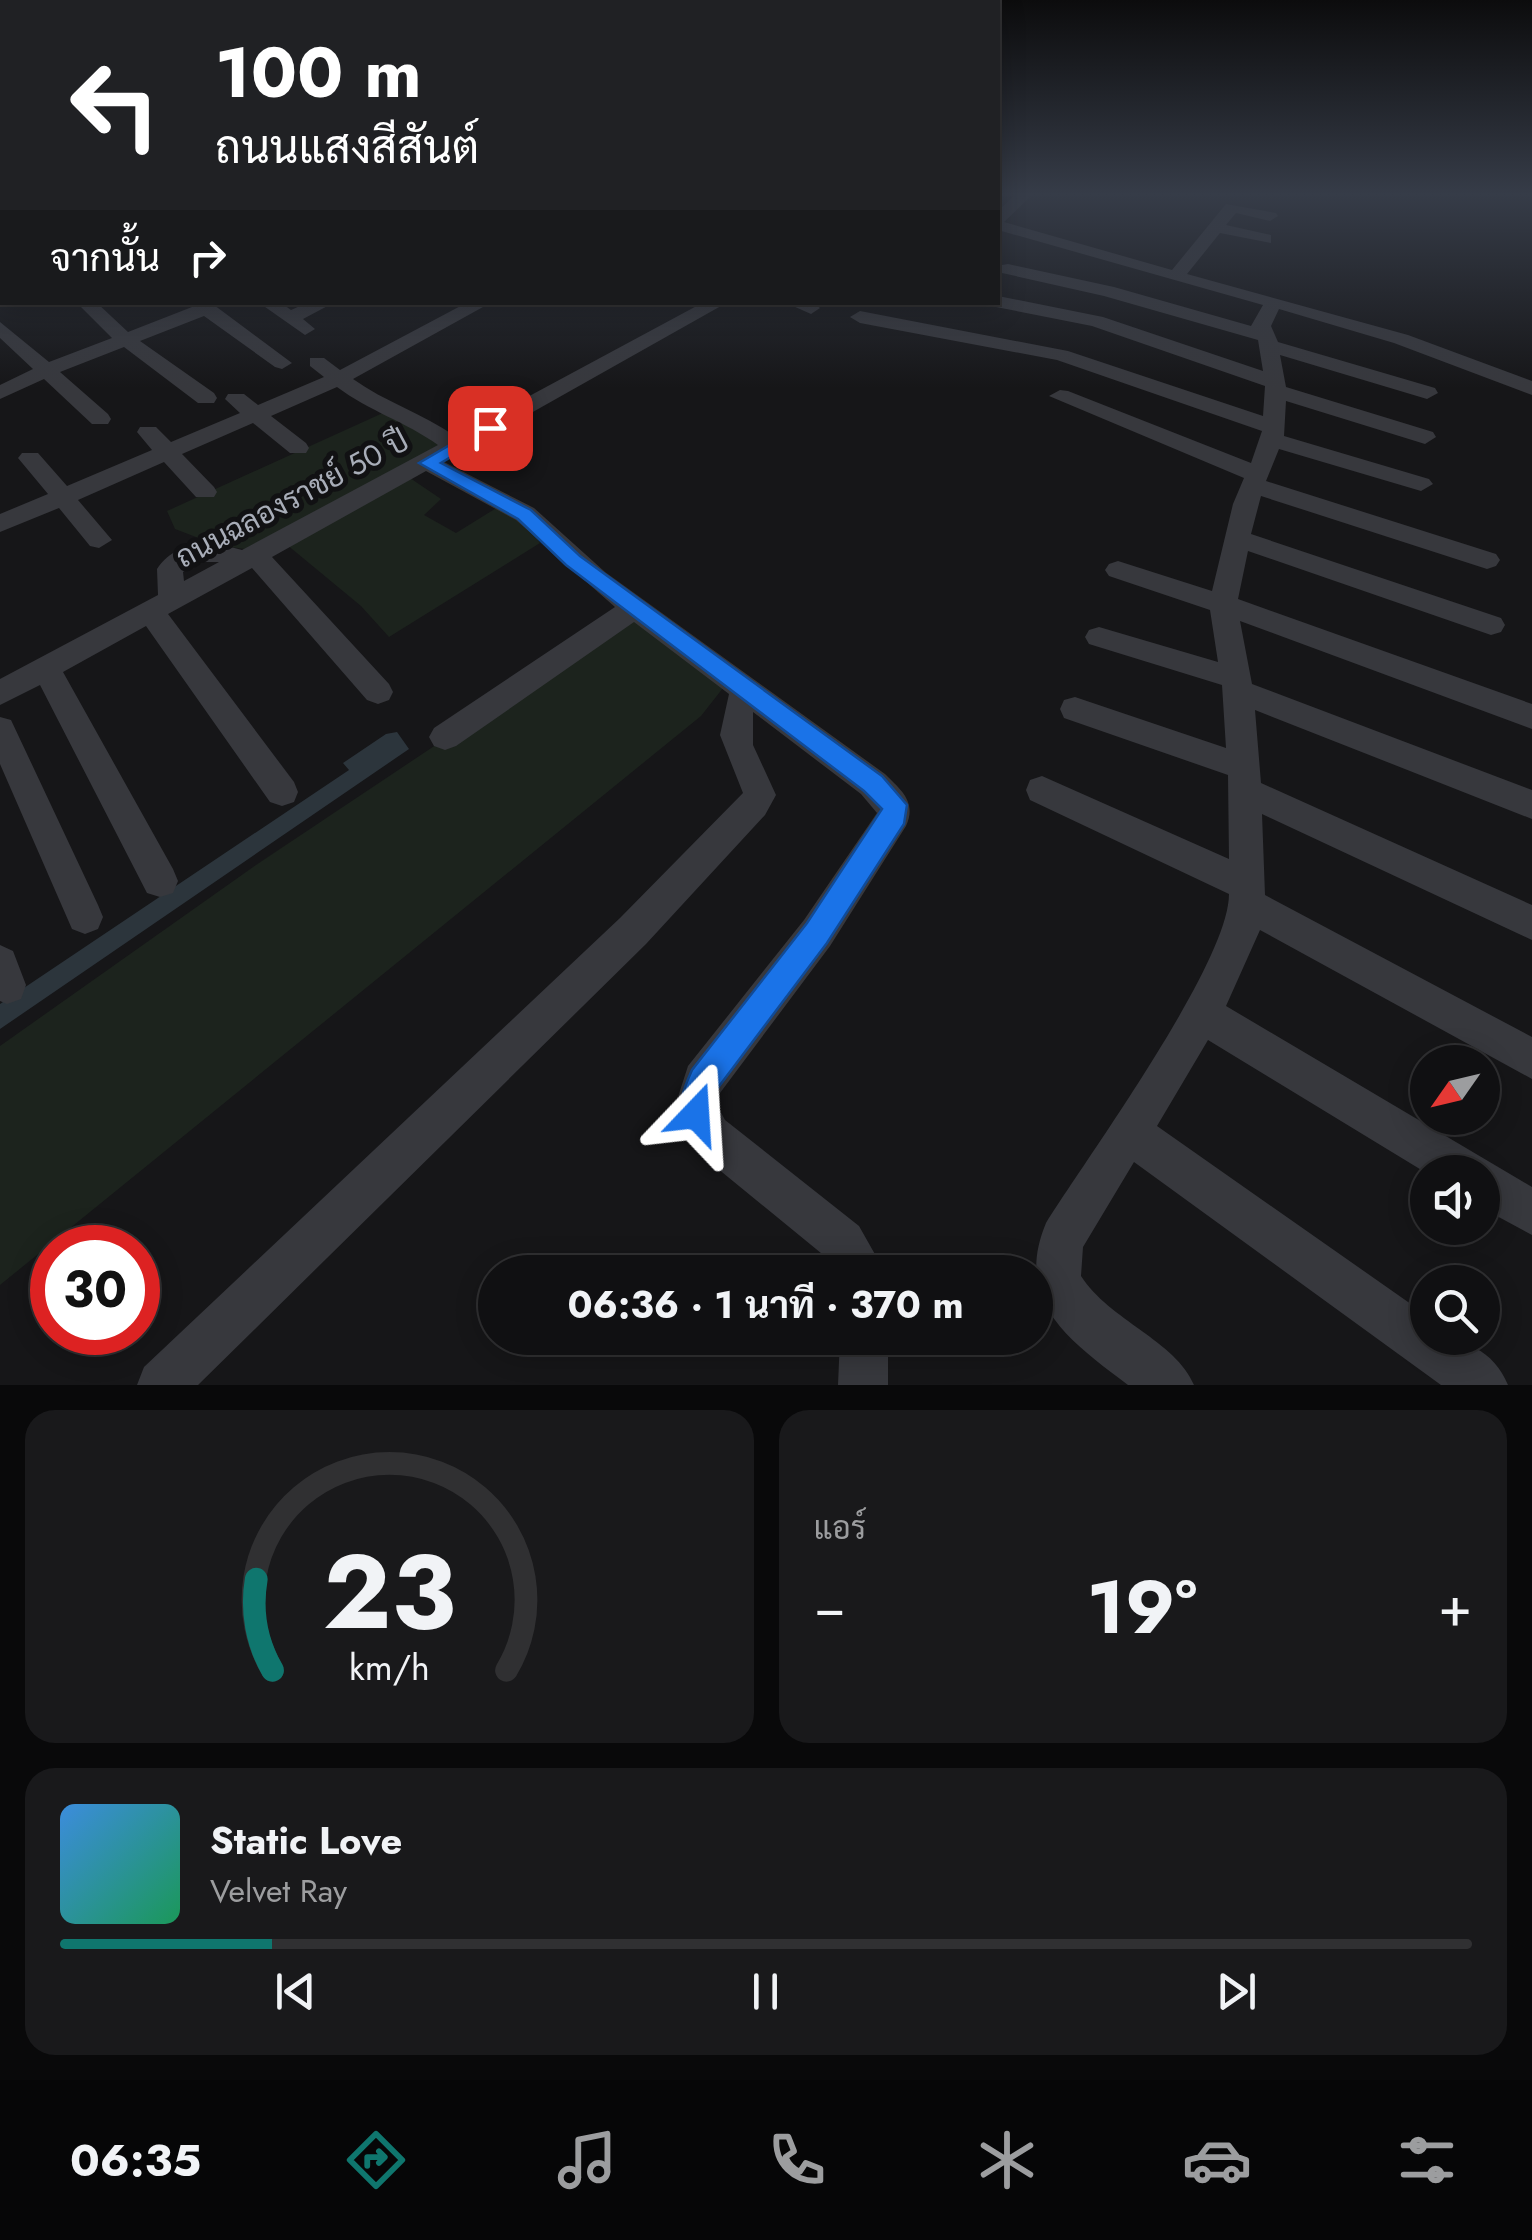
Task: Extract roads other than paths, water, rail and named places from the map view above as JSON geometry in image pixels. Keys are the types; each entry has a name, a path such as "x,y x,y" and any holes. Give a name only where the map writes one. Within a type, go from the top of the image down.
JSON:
{"street":[{"path":"1141,259 1274,325 1427,393"},
{"path":"1177,275 1190,259"},
{"path":"1008,269 1274,325 1439,350 1532,389"},
{"path":"1000,302 1096,321 1420,484"},
{"path":"87,305 125,339 206,398"},
{"path":"271,305 296,323 322,305"},
{"path":"0,524 338,379 477,305"},
{"name":"ถนนฉลองราชย์ 50 ปี","path":"252,558 714,305"},
{"path":"0,394 44,371 201,306 282,364"},
{"path":"860,316 1061,354 1274,410 1425,437"},
{"path":"1169,1385 1090,1321 1060,1285 1057,1261 1062,1239 1202,1014 1240,935 1246,894 1244,779 1237,685 1223,604 1236,538 1274,410 1274,325"},
{"path":"0,328 100,418"},
{"path":"317,362 368,400 415,418 442,455 525,514 573,560 873,784 894,805 894,816 817,933 703,1082 696,1097 696,1114 710,1135 771,1188 843,1242 851,1255"},
{"path":"1060,396 1256,480 1486,560"},
{"path":"236,399 298,448"},
{"path":"148,432 204,492"},
{"path":"30,458 99,540"},
{"path":"1236,538 1492,625"},
{"path":"282,792 162,606 170,569 178,561 206,550 252,558 378,692"},
{"path":"1118,570 1223,604 1532,717"},
{"path":"0,693 162,606"},
{"path":"445,738 634,608"},
{"path":"1099,637 1237,685 1532,805"},
{"path":"46,669 160,881"},
{"path":"162,1385 633,931 753,805 760,795 733,735 733,722 745,691"},
{"path":"1075,709 1244,779 1532,924"},
{"path":"0,729 85,917"},
{"path":"1042,790 1246,894 1532,1059"},
{"path":"1202,1014 1438,1155"},
{"path":"1130,1133 1483,1385"},
{"path":"1500,1193 1532,1212"},
{"path":"863,1385 864,1355"}]}
